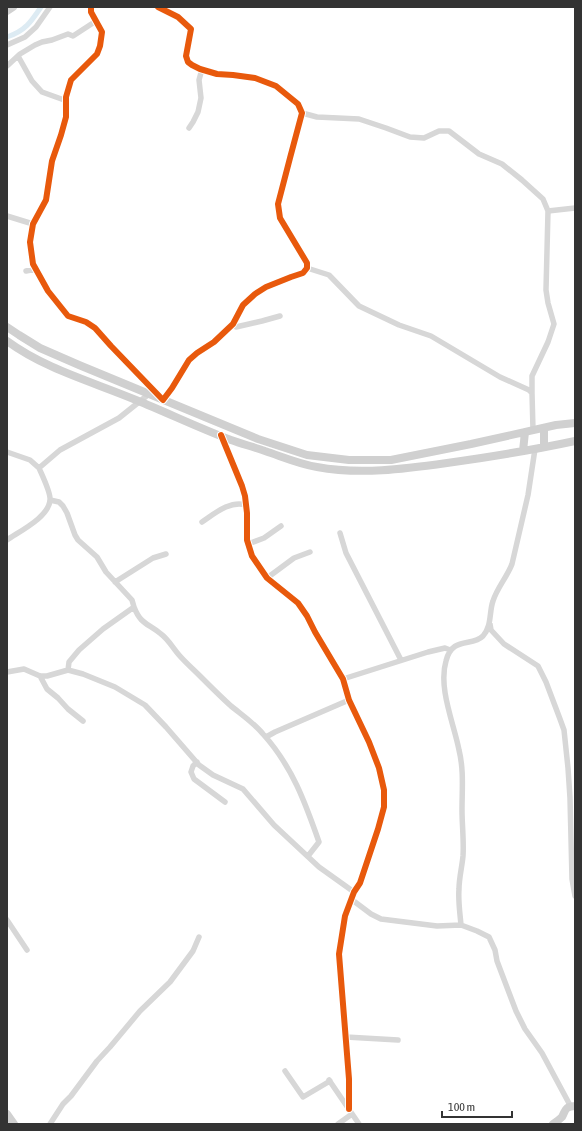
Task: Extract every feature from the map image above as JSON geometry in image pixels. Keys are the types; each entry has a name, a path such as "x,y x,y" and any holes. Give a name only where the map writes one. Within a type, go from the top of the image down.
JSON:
{"main road":[{"path":"7,11 13,7"},
{"path":"7,327 40,348 265,442 307,455 349,460 391,460 529,431 575,423"},
{"path":"9,345 46,364 221,435 291,461 317,467 338,470 368,471 414,467 486,458 575,441"},
{"path":"544,428 544,447"},
{"path":"523,451 529,431"},
{"path":"553,1124 562,1120 565,1110 573,1106"},
{"path":"7,1114 14,1124"}],"street":[{"path":"7,45 25,37 36,27 50,7"},
{"path":"91,7 91,12 102,32 100,46 97,54 71,80 66,98 66,117 52,160 46,200 33,224 30,242 33,264 48,291 68,316 86,322 95,328 163,400 189,360 214,342 233,324 243,305 255,294 266,288 303,273 307,268 307,263 280,218 278,204 302,113 298,104 276,86 255,78 217,74 192,65 188,62 186,56 191,29 178,17 158,7"},
{"path":"7,66 18,56 35,45 68,34 73,36 96,21"},
{"path":"18,56 32,81 42,92 67,101"},
{"path":"189,128 194,122 198,112 201,98 199,80 202,69"},
{"path":"302,113 317,117 359,119 410,137 424,138 439,131 449,131 480,154 502,164 543,199 548,211 546,290 554,324 548,342 532,376 529,431"},
{"path":"548,211 575,208"},
{"path":"7,216 33,224"},
{"path":"307,268 329,275 359,306 399,325 431,336 532,393"},
{"path":"26,271 36,269"},
{"path":"233,324 236,327 262,322 280,316"},
{"path":"39,468 60,450 119,418 141,402 149,394"},
{"path":"221,435 242,486 247,513 247,540 252,556 267,578 298,603 343,679 349,700 369,742 379,768 384,790 384,807 378,829 360,883 354,892 345,916 339,954 349,1079 350,1112 338,1124"},
{"path":"461,925 459,890 463,855 463,776 460,751 447,703 444,679 446,661 450,650 458,645 483,636 488,629 494,598 512,564 528,495 535,449"},
{"path":"7,452 30,460 39,468 44,478 50,500 48,507 39,518 7,540"},
{"path":"50,500 59,502 63,506 78,540 97,557 106,572 132,600 138,616 148,626 161,634 191,667 232,706 245,716 266,737 285,762 297,784 319,842 308,856"},
{"path":"202,522 232,505 246,505"},
{"path":"248,544 264,538 281,526"},
{"path":"340,533 346,553 401,660"},
{"path":"267,578 294,558 310,552"},
{"path":"115,582 153,558 166,554"},
{"path":"68,670 69,662 79,650 103,629 134,606"},
{"path":"489,624 491,630 504,644 538,666 546,682 564,730 570,798 572,879 575,896"},
{"path":"343,679 401,660 445,648 450,650"},
{"path":"7,672 24,669 40,676 47,676 68,670 115,686 145,706 197,762 213,775 243,789 274,825 319,867 354,892"},
{"path":"40,676 47,689 83,721"},
{"path":"266,737 349,700"},
{"path":"197,762 193,766 191,772 194,779 225,802"},
{"path":"351,899 371,914 381,919 437,926 461,925 489,937 516,1010 525,1029 542,1053 573,1106"},
{"path":"7,920 27,950"},
{"path":"50,1124 63,1104 72,1096 96,1061 110,1047 140,1011 170,982 193,951 200,937"},
{"path":"346,1037 398,1040"},
{"path":"285,1071 303,1097 329,1080 359,1124"}],"waterway":[{"path":"7,37 23,29 41,7"}],"cycle path":[{"path":"91,7 91,12 102,32 100,46 97,54 71,80 66,97 66,117 52,161 46,200 33,224 30,242 33,264 48,291 68,316 86,322 95,328 163,400 189,360 214,342 233,324 243,305 255,294 266,287 303,273 307,268 307,263 280,218 278,204 302,113 298,104 276,86 255,78 217,74 192,65 188,62 186,56 191,29 178,17 158,7"},
{"path":"221,435 245,496 247,513 247,540 252,556 267,578 298,603 343,679 349,700 369,742 379,768 384,790 384,807 378,829 360,883 354,892 345,916 339,954 349,1079 349,1109"}]}
